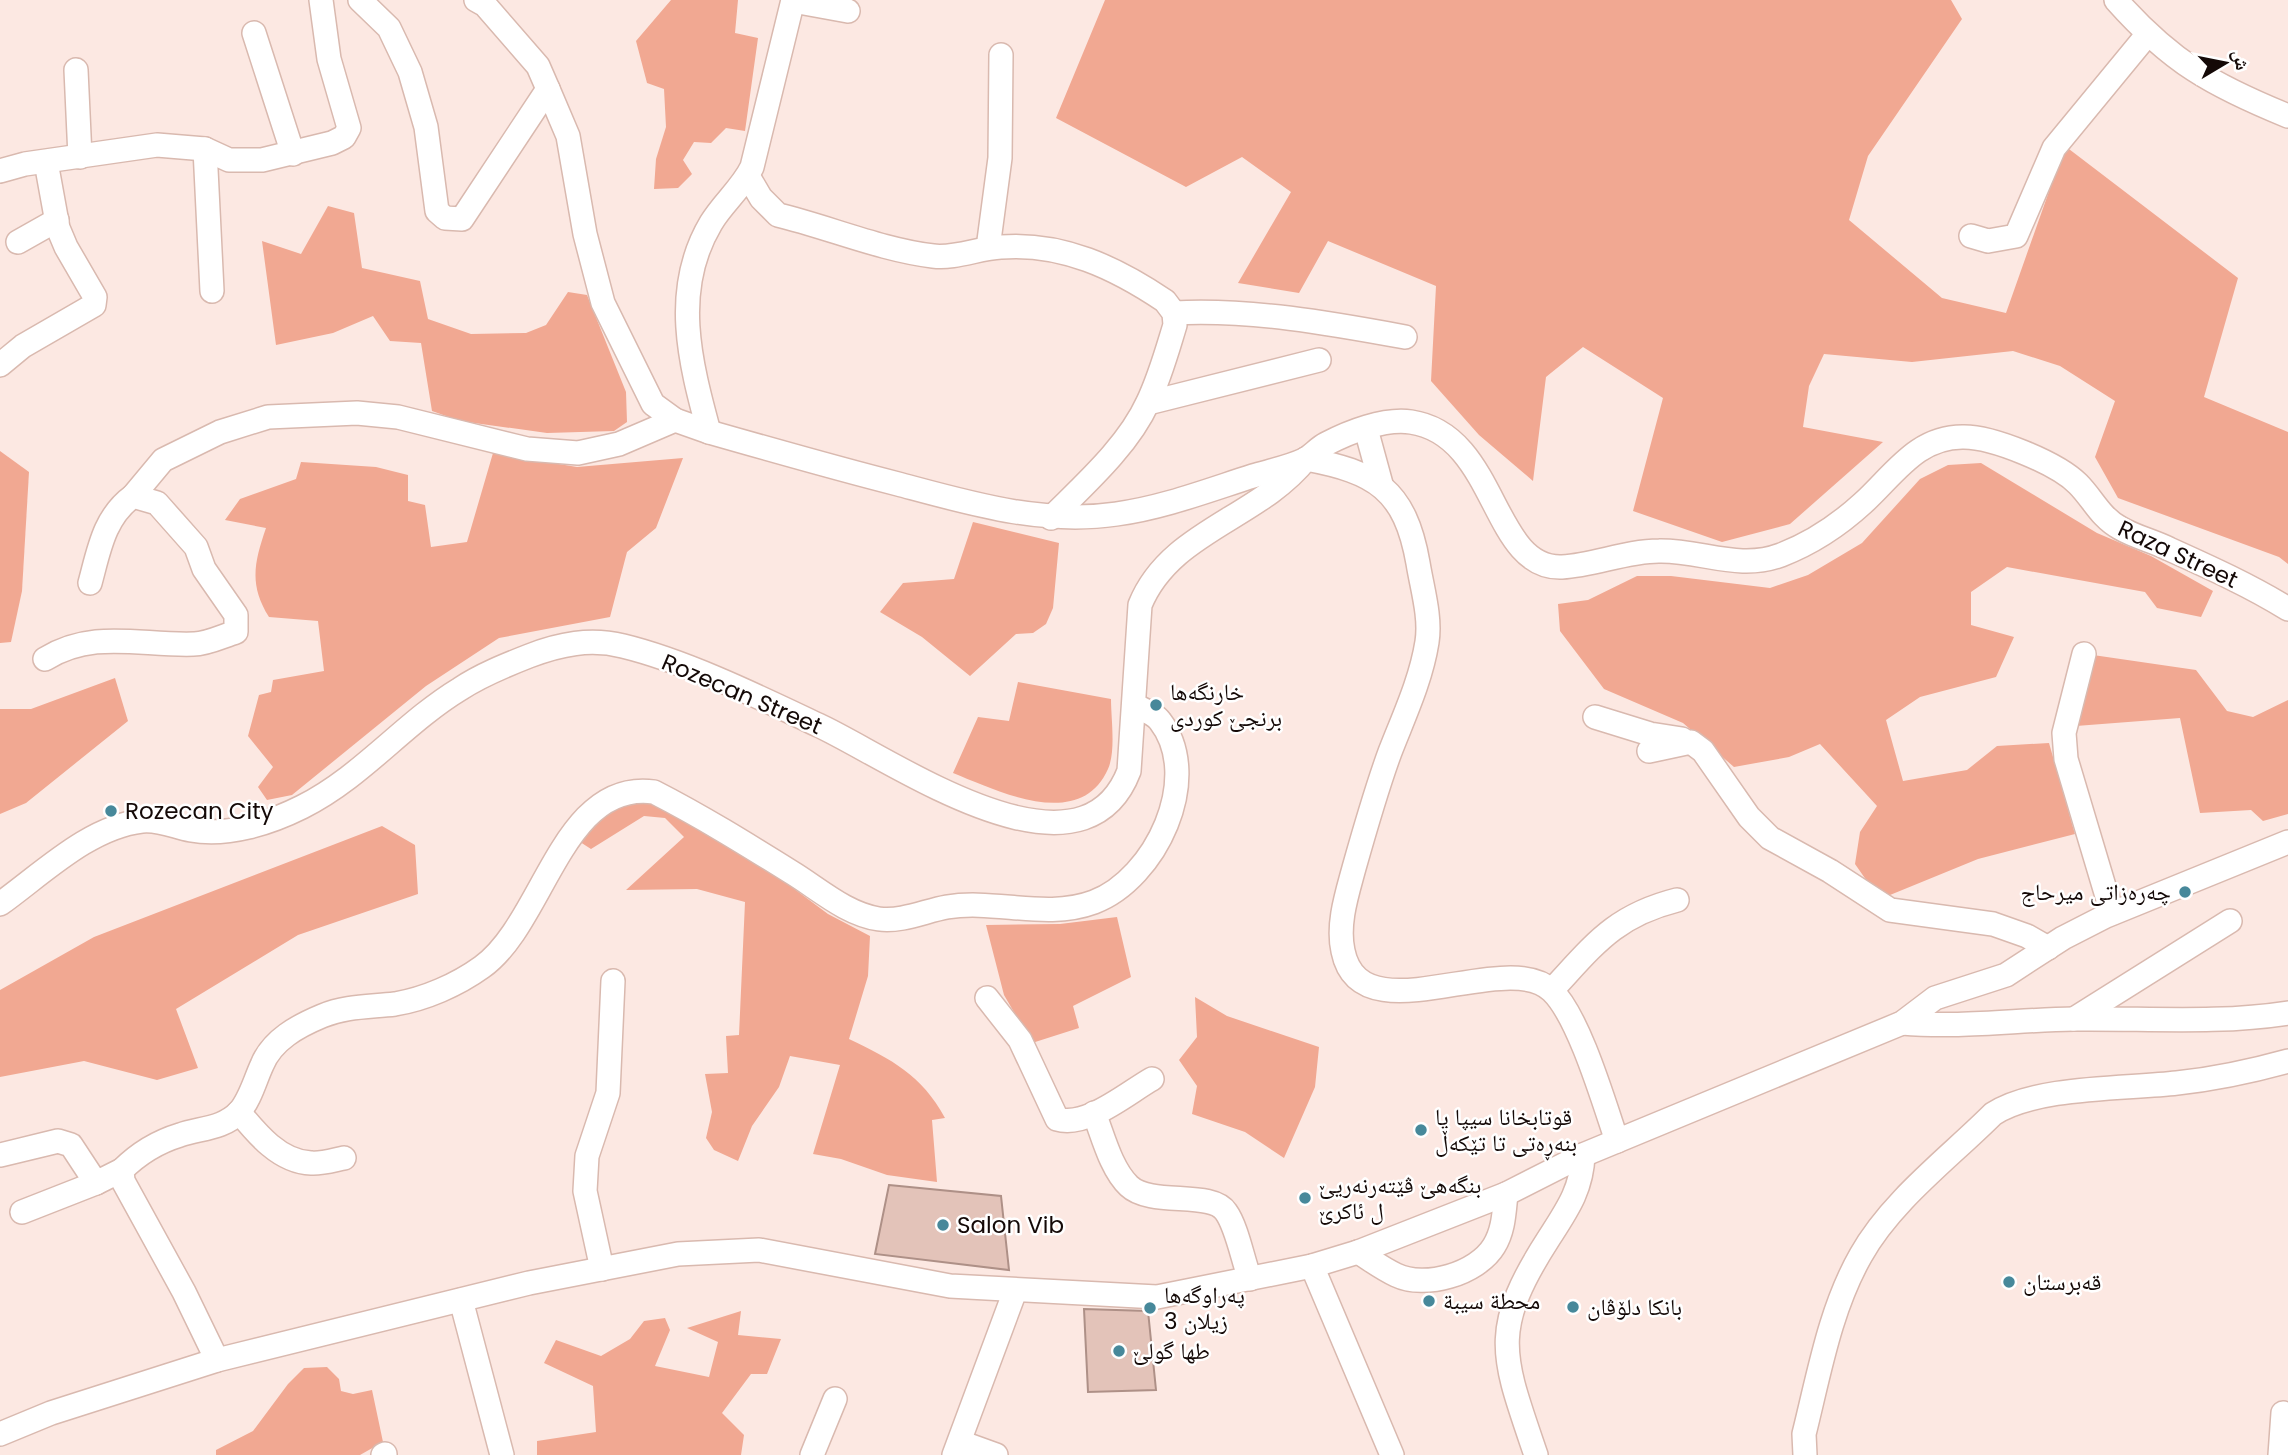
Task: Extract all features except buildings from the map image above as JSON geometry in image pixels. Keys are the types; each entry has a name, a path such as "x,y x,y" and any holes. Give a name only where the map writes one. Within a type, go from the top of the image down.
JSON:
{"street":[{"path":"0,171 157,145 205,149 229,160 242,162 293,154 344,137 349,128 328,59 321,0"},
{"path":"360,0 390,28 410,72 426,127 433,196 437,211 445,218 462,219 548,89"},
{"path":"476,0 485,5 512,33 538,66 568,136 585,234 604,303 653,404 675,420 709,432 936,494 994,509 1051,518 1122,514 1306,459 1339,464 1361,472 1381,484"},
{"path":"2116,0 2147,35 2191,71 2288,116"},
{"path":"709,432 685,330 687,300 698,249 712,222 748,176 760,147 793,1 848,12"},
{"path":"254,33 293,154"},
{"path":"1971,236 1988,242 2016,236 2054,148 2147,35"},
{"path":"988,248 1000,158 1001,55"},
{"path":"76,70 80,157"},
{"path":"205,149 212,291"},
{"path":"0,365 23,346 94,306 95,297 66,247 57,220 46,162"},
{"path":"748,176 769,208 778,215 928,256 956,255 988,248 1031,246 1086,257 1165,300 1174,313 1175,325 1148,403 1135,425 1093,476 1051,518"},
{"path":"18,242 57,220"},
{"path":"1174,313 1226,311 1343,325 1405,337"},
{"path":"1148,403 1319,360"},
{"path":"90,583 106,528 117,508 133,496 163,460 220,432 268,417 357,413 398,417 527,449 578,453 619,444 675,420"},
{"name":"Raza Street","path":"1306,459 1320,447 1366,429 1410,421 1434,429 1458,443 1481,478 1517,544 1533,561 1549,567 1580,565 1659,551 1755,562 1779,556 1834,527 1866,501 1902,461 1923,447 1960,436 1985,438 2061,472 2077,484 2106,520 2124,531 2167,548 2288,609"},
{"path":"1366,429 1381,484 1408,523 1424,597 1428,638 1422,670 1390,753 1349,885 1340,928 1349,971 1365,984 1394,990 1513,978 1535,982 1552,990 1572,1021 1617,1141"},
{"name":"Rozecan Street","path":"0,904 92,838 118,826 144,821 218,833 274,819 302,807 362,767 458,689 524,658 572,643 622,646 691,671 819,725 952,796 1018,818 1073,821 1092,816 1110,805 1122,790 1129,771 1140,605 1150,582 1173,557 1282,485 1306,459"},
{"path":"45,659 82,642 120,639 196,644 236,632 236,615 204,569 196,547 157,503 133,496"},
{"path":"2084,654 2064,733 2066,760 2112,914"},
{"path":"22,1212 122,1170 152,1145 208,1129 239,1112 263,1061 274,1045 293,1030 346,1008 421,998 482,967 518,927 579,825 598,805 628,791 654,792 835,902 867,916 883,919 949,907 974,906 1055,912 1097,901 1138,869 1168,821 1178,787 1177,760 1172,741 1159,719 1134,705"},
{"path":"1595,717 1691,743 1703,751 1749,817 1770,838 1830,870 1890,910 1993,924 2027,936 2048,948"},
{"path":"1649,751 1691,743"},
{"path":"0,1434 51,1413 217,1360 461,1300 678,1254 759,1250 950,1286 1157,1297 1312,1266 1358,1252 1506,1194 1583,1155 1902,1023 1935,999 2007,975 2048,948 2112,914 2288,842"},
{"path":"1552,990 1604,934 1644,908 1677,900"},
{"path":"2074,1019 2230,921"},
{"path":"602,1269 585,1191 587,1156 608,1093 613,981"},
{"path":"987,998 1020,1040 1058,1119 1065,1122 1094,1113 1152,1079"},
{"path":"1902,1023 1937,1026 2074,1019 2251,1019 2288,1013"},
{"path":"1805,1455 1804,1434 1843,1291 1862,1252 1901,1202 1993,1114 2007,1105 2032,1098 2180,1083 2288,1061"},
{"path":"239,1112 269,1144 294,1160 311,1163 344,1158"},
{"path":"1094,1113 1118,1172 1129,1187 1144,1195 1216,1204 1226,1211 1250,1279"},
{"path":"0,1156 58,1141 71,1145 96,1183"},
{"path":"1536,1455 1510,1378 1506,1342 1509,1313 1522,1280 1575,1198 1582,1175 1583,1155"},
{"path":"122,1170 123,1181 184,1292 217,1360"},
{"path":"1358,1252 1397,1276 1429,1280 1451,1275 1472,1266 1493,1248 1501,1231 1506,1194"},
{"path":"1312,1266 1392,1455"},
{"path":"996,1455 957,1449 1015,1291"},
{"path":"461,1300 502,1455"},
{"path":"812,1455 835,1399"},
{"path":"2280,1455 2283,1413"}],"shaded area":[{"path":"671,0 738,0 735,33 758,38 745,131 726,128 711,143 694,142 683,160 692,174 678,188 654,189 656,159 666,127 664,89 647,83 636,41"},
{"path":"1105,0 1951,0 1962,19 1868,156 1849,220 1942,298 2006,313 2065,146 2238,278 2204,397 2288,432 2288,564 2279,557 2118,498 2095,457 2115,401 2060,366 2013,351 1912,362 1824,354 1809,386 1803,427 1883,442 1790,524 1722,542 1633,511 1663,398 1583,347 1546,377 1533,481 1479,435 1431,381 1436,286 1328,241 1299,293 1238,283 1291,192 1242,157 1186,187 1056,118"},
{"path":"328,206 354,213 362,268 420,281 428,319 471,334 526,333 546,325 568,292 587,295 626,392 627,422 614,431 547,433 460,421 432,411 421,343 390,341 373,316 333,333 276,345 262,241 301,254"},
{"path":"0,451 29,472 22,591 11,642 0,643"},
{"path":"493,453 577,467 683,458 656,528 627,552 610,617 499,638 426,686 292,795 267,800 258,787 273,767 248,736 259,695 271,692 273,680 324,671 318,621 269,617 258,595 256,584 256,563 266,528 225,520 240,499 296,479 301,462 376,467 408,475 408,501 425,505 431,547 467,542"},
{"path":"1981,463 2097,533 2151,556 2213,591 2201,617 2157,608 2145,592 2007,567 1971,592 1971,625 2014,637 1996,677 1920,697 1886,720 1903,781 1967,770 1997,746 2049,743 2075,834 1978,859 1890,895 1869,884 1855,864 1860,832 1877,806 1820,744 1789,757 1734,767 1683,723 1604,689 1560,631 1558,604 1588,600 1637,576 1671,576 1770,588 1808,575 1862,543 1920,479 1948,465"},
{"path":"973,522 1059,543 1053,608 1046,624 1033,633 1016,634 970,676 922,637 880,612 903,583 954,579"},
{"path":"2093,655 2196,670 2227,711 2253,717 2288,700 2288,814 2263,821 2251,810 2200,813 2180,718 2076,726"},
{"path":"115,678 128,721 26,803 0,814 0,709 31,709"},
{"path":"1018,682 1111,699 1112,744 1108,769 1095,788 1078,799 1059,803 1037,801 992,789 953,773 978,717 1009,721"},
{"path":"629,799 649,800 781,879 828,914 870,936 868,976 849,1039 904,1070 936,1103 945,1118 932,1120 937,1182 887,1175 841,1159 813,1154 840,1065 790,1056 779,1087 752,1126 738,1161 714,1150 706,1138 712,1112 705,1074 728,1073 726,1036 739,1035 745,902 697,889 626,890 684,837 665,818 644,816 591,849 577,840 602,814"},
{"path":"382,826 415,845 418,894 298,935 176,1009 198,1068 157,1080 84,1061 0,1077 0,990 94,937"},
{"path":"1117,917 1131,977 1073,1006 1079,1028 1032,1043 1004,995 986,925 1060,924"},
{"path":"1195,997 1227,1016 1319,1047 1315,1087 1284,1158 1245,1132 1192,1114 1197,1086 1179,1060 1197,1037"},
{"path":"741,1311 738,1335 781,1339 767,1374 751,1374 722,1413 744,1435 741,1455 537,1455 537,1441 596,1432 593,1386 544,1363 556,1340 601,1356 630,1339 644,1321 665,1318 670,1330 655,1366 709,1377 718,1342 687,1328"},
{"path":"327,1367 339,1379 341,1391 353,1394 372,1390 383,1442 360,1455 216,1455 216,1450 253,1431 288,1384 304,1368"}],"place":[{"name":"خارنگەها برنجێ کوردی","path":"1156,705"},
{"name":"Rozecan City","path":"111,811"},
{"name":"چەرەزاتی میرحاج","path":"2185,892"},
{"name":"قوتابخانا سیپا یا بنەڕەتی تا تێکەڵ","path":"1421,1130"},
{"name":"بنگەهێ ڤێتەرنەریێ ل ئاکرێ","path":"1305,1198"},
{"name":"Salon Vib","path":"943,1225"},
{"name":"قەبرستان","path":"2009,1282"},
{"name":"محطة سيبة","path":"1429,1301"},
{"name":"بانکا دلۆڤان","path":"1573,1307"},
{"name":"پەراوگەها زیلان 3","path":"1150,1308"},
{"name":"طها گولێ","path":"1119,1351"}]}
